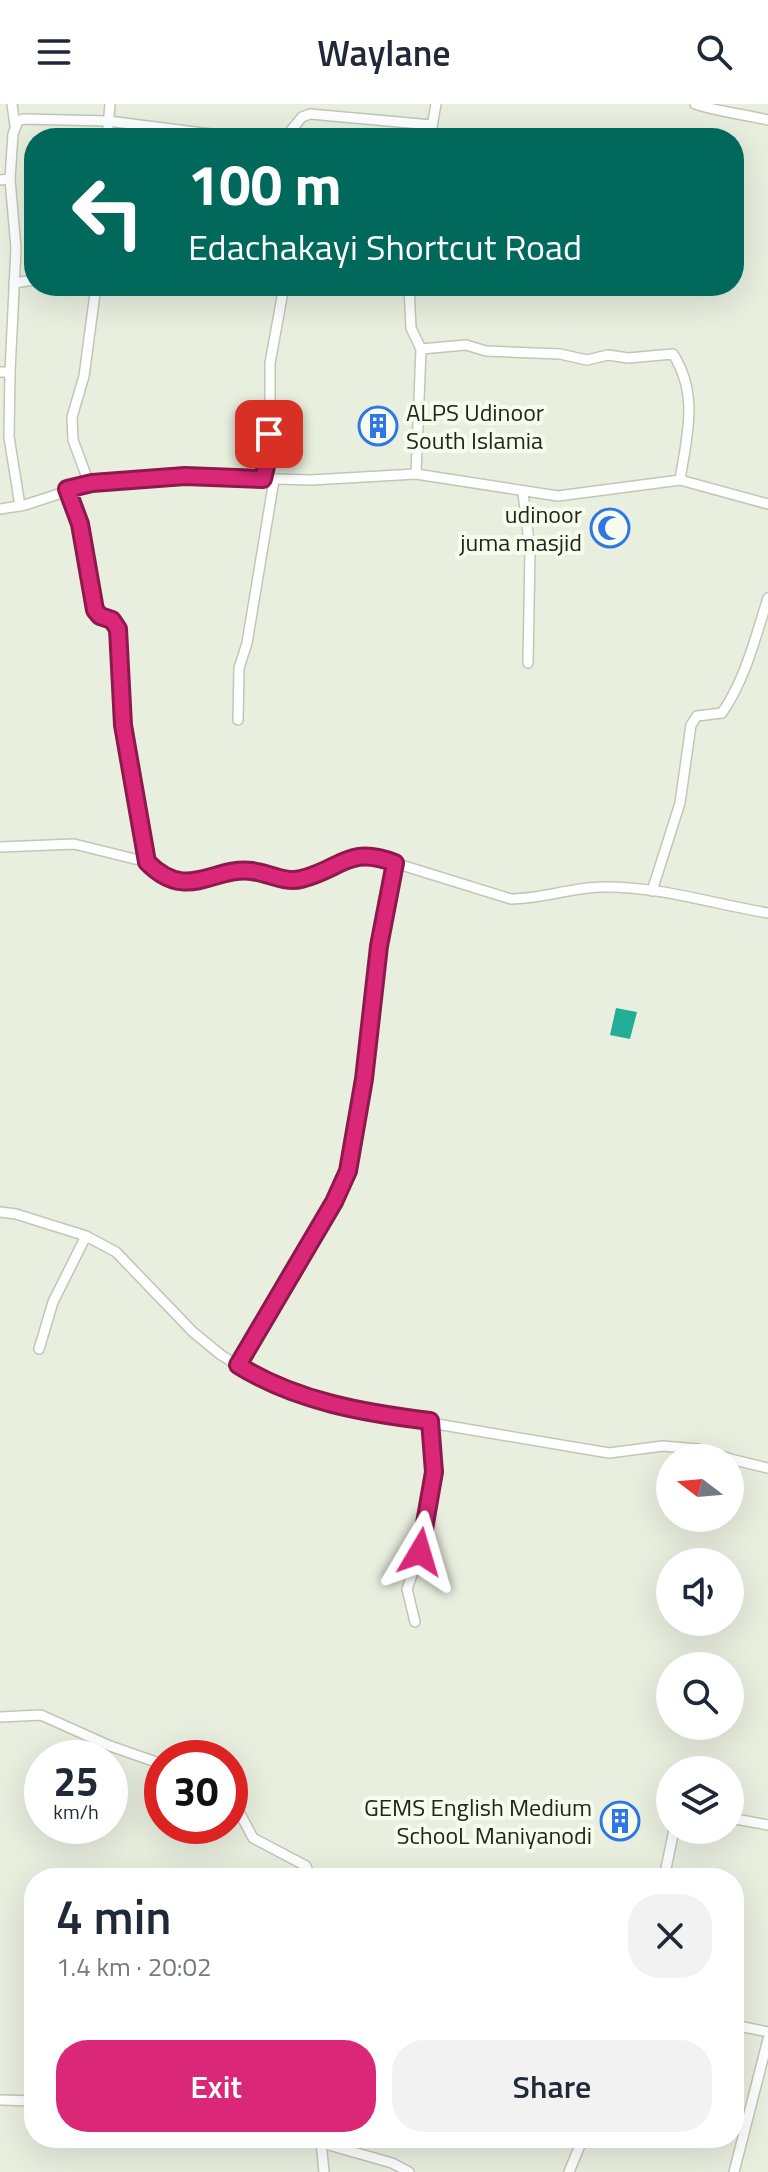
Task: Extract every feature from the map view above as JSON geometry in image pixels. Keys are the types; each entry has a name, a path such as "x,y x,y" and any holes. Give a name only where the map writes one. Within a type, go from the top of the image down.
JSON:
{"street":[{"path":"12,104 15,126 5,180 14,280 5,372 9,437 20,506"},
{"path":"108,128 110,104"},
{"path":"432,128 436,104"},
{"path":"695,104 709,106 722,114 743,109 768,120"},
{"path":"293,128 302,117 310,114 432,125"},
{"path":"15,126 23,119 108,121 164,128"},
{"path":"0,278 24,280"},
{"path":"89,483 73,440 72,417 84,376 95,296"},
{"path":"238,720 239,668 247,643 268,480 270,363 282,296"},
{"path":"409,296 411,328 421,349 416,474"},
{"path":"421,349 466,345 486,351 560,354 587,360 608,355 628,358 673,354 685,372 689,392 690,439 680,480"},
{"path":"0,509 20,506 89,483 185,476 268,480 416,474 523,493 585,494 680,480 768,504"},
{"path":"67,489 80,524 95,610 100,616 112,620 118,629 123,725 147,862"},
{"path":"523,493 530,550 528,663"},
{"path":"652,891 680,803 691,725 695,718 705,713 722,713 730,701 743,677 768,598"},
{"path":"0,847 74,844 147,862 154,869 189,883 250,870 300,879 357,855 395,863 511,899 530,899 603,887 652,891 768,913"},
{"path":"238,1365 334,1202 348,1171 364,1079 379,946 395,863"},
{"path":"0,1212 86,1236 116,1252 193,1332 262,1380 334,1404 609,1453 656,1447"},
{"path":"39,1349 53,1302 86,1236"},
{"path":"415,1622 407,1589 420,1552 434,1472 430,1421"},
{"path":"744,1462 768,1468"},
{"path":"0,1717 41,1715 144,1757"},
{"path":"744,1821 768,1825"},
{"path":"248,1829 253,1838 307,1868"},
{"path":"666,1868 671,1844"},
{"path":"744,2027 768,2032"},
{"path":"744,2133 768,2039"},
{"path":"0,2100 24,2101"},
{"path":"322,2148 324,2172"},
{"path":"344,2148 392,2163 409,2172"},
{"path":"569,2172 579,2148"},
{"path":"734,2172 740,2148"}],"water":[{"path":"616,1008 637,1012 630,1039 610,1035"}],"place":[{"name":"ALPS Udinoor South Islamia","path":"378,426"},
{"name":"udinoor juma masjid","path":"610,528"},
{"name":"GEMS English Medium SchooL Maniyanodi","path":"620,1821"}],"route":[{"path":"269,434 270,450 263,479 185,476 92,483 67,489 80,524 95,610 100,616 112,620 118,629 123,725 147,862 154,869 189,883 250,870 300,879 357,855 380,857 395,863 379,946 364,1079 348,1171 342,1188 238,1365 262,1380 334,1404 430,1421 434,1472 420,1552"}]}
